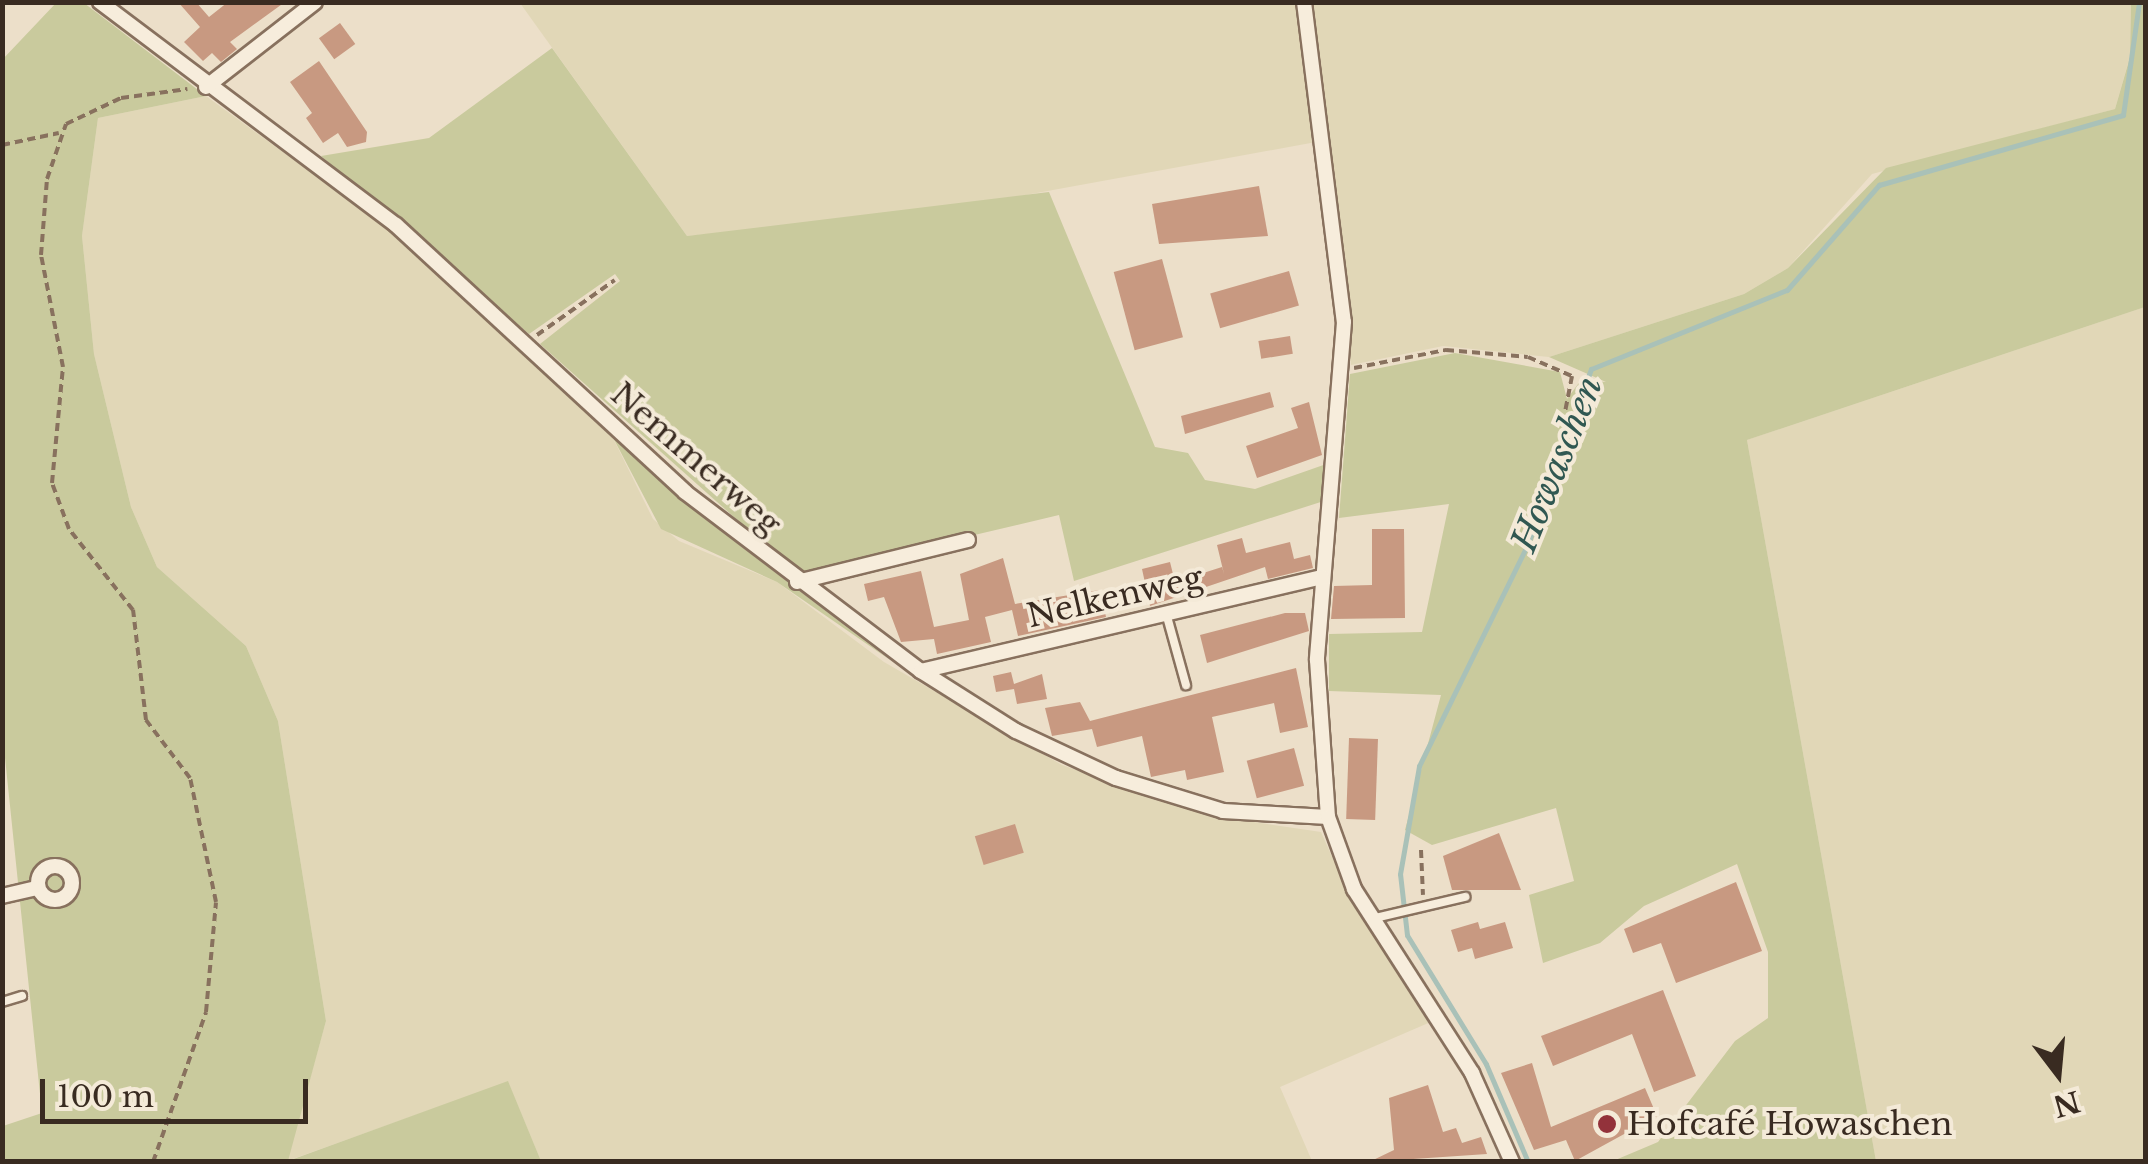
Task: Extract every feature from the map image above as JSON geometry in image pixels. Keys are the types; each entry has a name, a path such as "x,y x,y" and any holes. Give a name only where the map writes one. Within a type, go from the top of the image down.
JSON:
{"street":[{"name":"Nemmerweg","path":"100,2 206,87 381,214 528,342 685,492 797,582 920,670 1016,732 1116,778 1278,821 1328,817"},
{"path":"206,87 315,2"},
{"path":"1304,2 1334,207 1344,370 1322,577 1328,817 1371,920 1472,1072 1512,1162"},
{"path":"797,582 968,540"},
{"name":"Nelkenweg","path":"920,670 1322,577"},
{"path":"2,896 37,888"}],"lane":[{"path":"1166,614 1186,685"},
{"path":"1371,920 1465,897"},
{"path":"2,1002 22,996"}],"path":[{"path":"2,145 59,133 88,108 121,98 206,87"},
{"path":"59,133 41,254 62,367 52,482 69,528 134,610 146,720 190,778 216,902 206,1012 153,1162"},
{"path":"528,342 615,280"},
{"path":"1344,370 1446,350 1528,357 1572,376 1565,413"},
{"path":"1421,850 1424,906"}],"shaded area":[{"path":"520,3 1298,3 1316,142 921,214 687,236"},
{"path":"1312,3 2131,3 2130,56 2115,109 1872,174 1788,268 1744,294 1549,357 1443,346 1351,365"},
{"path":"206,96 390,230 512,336 608,428 653,519 679,541 777,582 884,662 1062,765 1207,815 1321,832 1352,901 1433,1021 1280,1087 1312,1161 541,1161 508,1082 287,1161 326,1021 278,721 246,646 157,567 131,507 94,354 82,236 98,118"},
{"path":"2145,307 2145,1161 1876,1161 1747,440"}],"green space":[{"path":"56,3 84,3 206,96 98,118 82,236 94,354 131,507 157,567 246,646 278,721 326,1021 288,1161 3,1161 3,1126 42,1113 2,729 2,60"},
{"path":"2131,3 2146,3 2145,307 1747,440 1876,1161 1613,1161 1658,1142 1735,1041 1768,1018 1768,952 1737,864 1644,906 1600,943 1543,963 1529,895 1574,881 1556,808 1432,845 1405,830 1441,695 1329,691 1329,634 1422,632 1449,504 1339,518 1350,374 1455,353 1560,372 1567,399 1581,380 1606,382 1549,357 1744,294 1788,268 1886,168 2115,109 2130,57"},
{"path":"552,48 687,236 1049,192 1155,447 1188,453 1205,480 1255,489 1332,462 1327,500 1074,581 1059,515 800,576 540,344 620,281 615,274 529,334 321,156 429,138"},
{"path":"608,428 700,515 890,660 777,582 661,529"},
{"path":"508,1081 541,1161 288,1161"}],"building":[{"path":"178,2 196,2 209,17 228,2 285,2 230,42 237,49 221,62 212,53 203,61 184,42 200,27"},
{"path":"340,23 355,44 334,59 319,38"},
{"path":"319,61 367,132 366,142 347,147 338,133 323,143 306,118 312,113 290,82"},
{"path":"1259,186 1268,236 1159,244 1152,204"},
{"path":"1162,259 1183,337 1135,350 1114,272"},
{"path":"1289,271 1299,306 1220,328 1210,294"},
{"path":"1290,336 1293,354 1261,359 1258,341"},
{"path":"1270,392 1274,407 1185,434 1181,416"},
{"path":"1309,402 1322,455 1257,478 1246,446 1298,428 1291,408"},
{"path":"1372,529 1404,529 1405,618 1331,619 1334,586 1372,585"},
{"path":"1242,538 1246,553 1290,542 1294,559 1310,555 1313,568 1268,579 1265,567 1150,606 1142,569 1170,562 1175,582 1222,567 1224,574 1217,545"},
{"path":"1003,558 1015,604 1100,590 1106,617 1018,636 1012,610 985,617 991,642 937,654 934,639 901,642 884,597 868,601 864,584 921,571 934,627 969,620 960,574"},
{"path":"1285,613 1305,613 1309,631 1207,663 1200,635"},
{"path":"1296,668 1308,727 1280,733 1274,703 1212,717 1224,772 1187,780 1185,770 1151,777 1142,736 1097,747 1092,729 1052,736 1045,708 1080,702 1090,721"},
{"path":"1011,672 1014,684 1042,674 1047,699 1017,704 1014,689 996,692 993,676"},
{"path":"1349,738 1378,739 1375,820 1346,819"},
{"path":"1294,748 1304,786 1257,798 1247,761"},
{"path":"1015,824 1024,853 984,865 975,836"},
{"path":"1499,833 1521,890 1452,890 1443,856"},
{"path":"1736,882 1762,951 1676,983 1661,943 1633,953 1624,929"},
{"path":"1478,922 1480,929 1505,922 1513,948 1475,959 1472,948 1458,952 1451,930"},
{"path":"1663,990 1696,1076 1654,1092 1632,1034 1553,1066 1541,1036"},
{"path":"1532,1063 1551,1127 1645,1088 1657,1116 1575,1161 1566,1140 1534,1150 1501,1073"},
{"path":"1428,1085 1443,1132 1456,1128 1462,1143 1481,1137 1487,1154 1369,1162 1394,1150 1389,1098"}],"waterway":[{"name":"Howaschen","path":"1528,1162 1486,1064 1407,935 1400,874 1419,766 1529,541 1591,369 1787,290 1879,185 2123,115 2139,2"}],"place":[{"name":"Hofcafé Howaschen","path":"1607,1124"}]}
